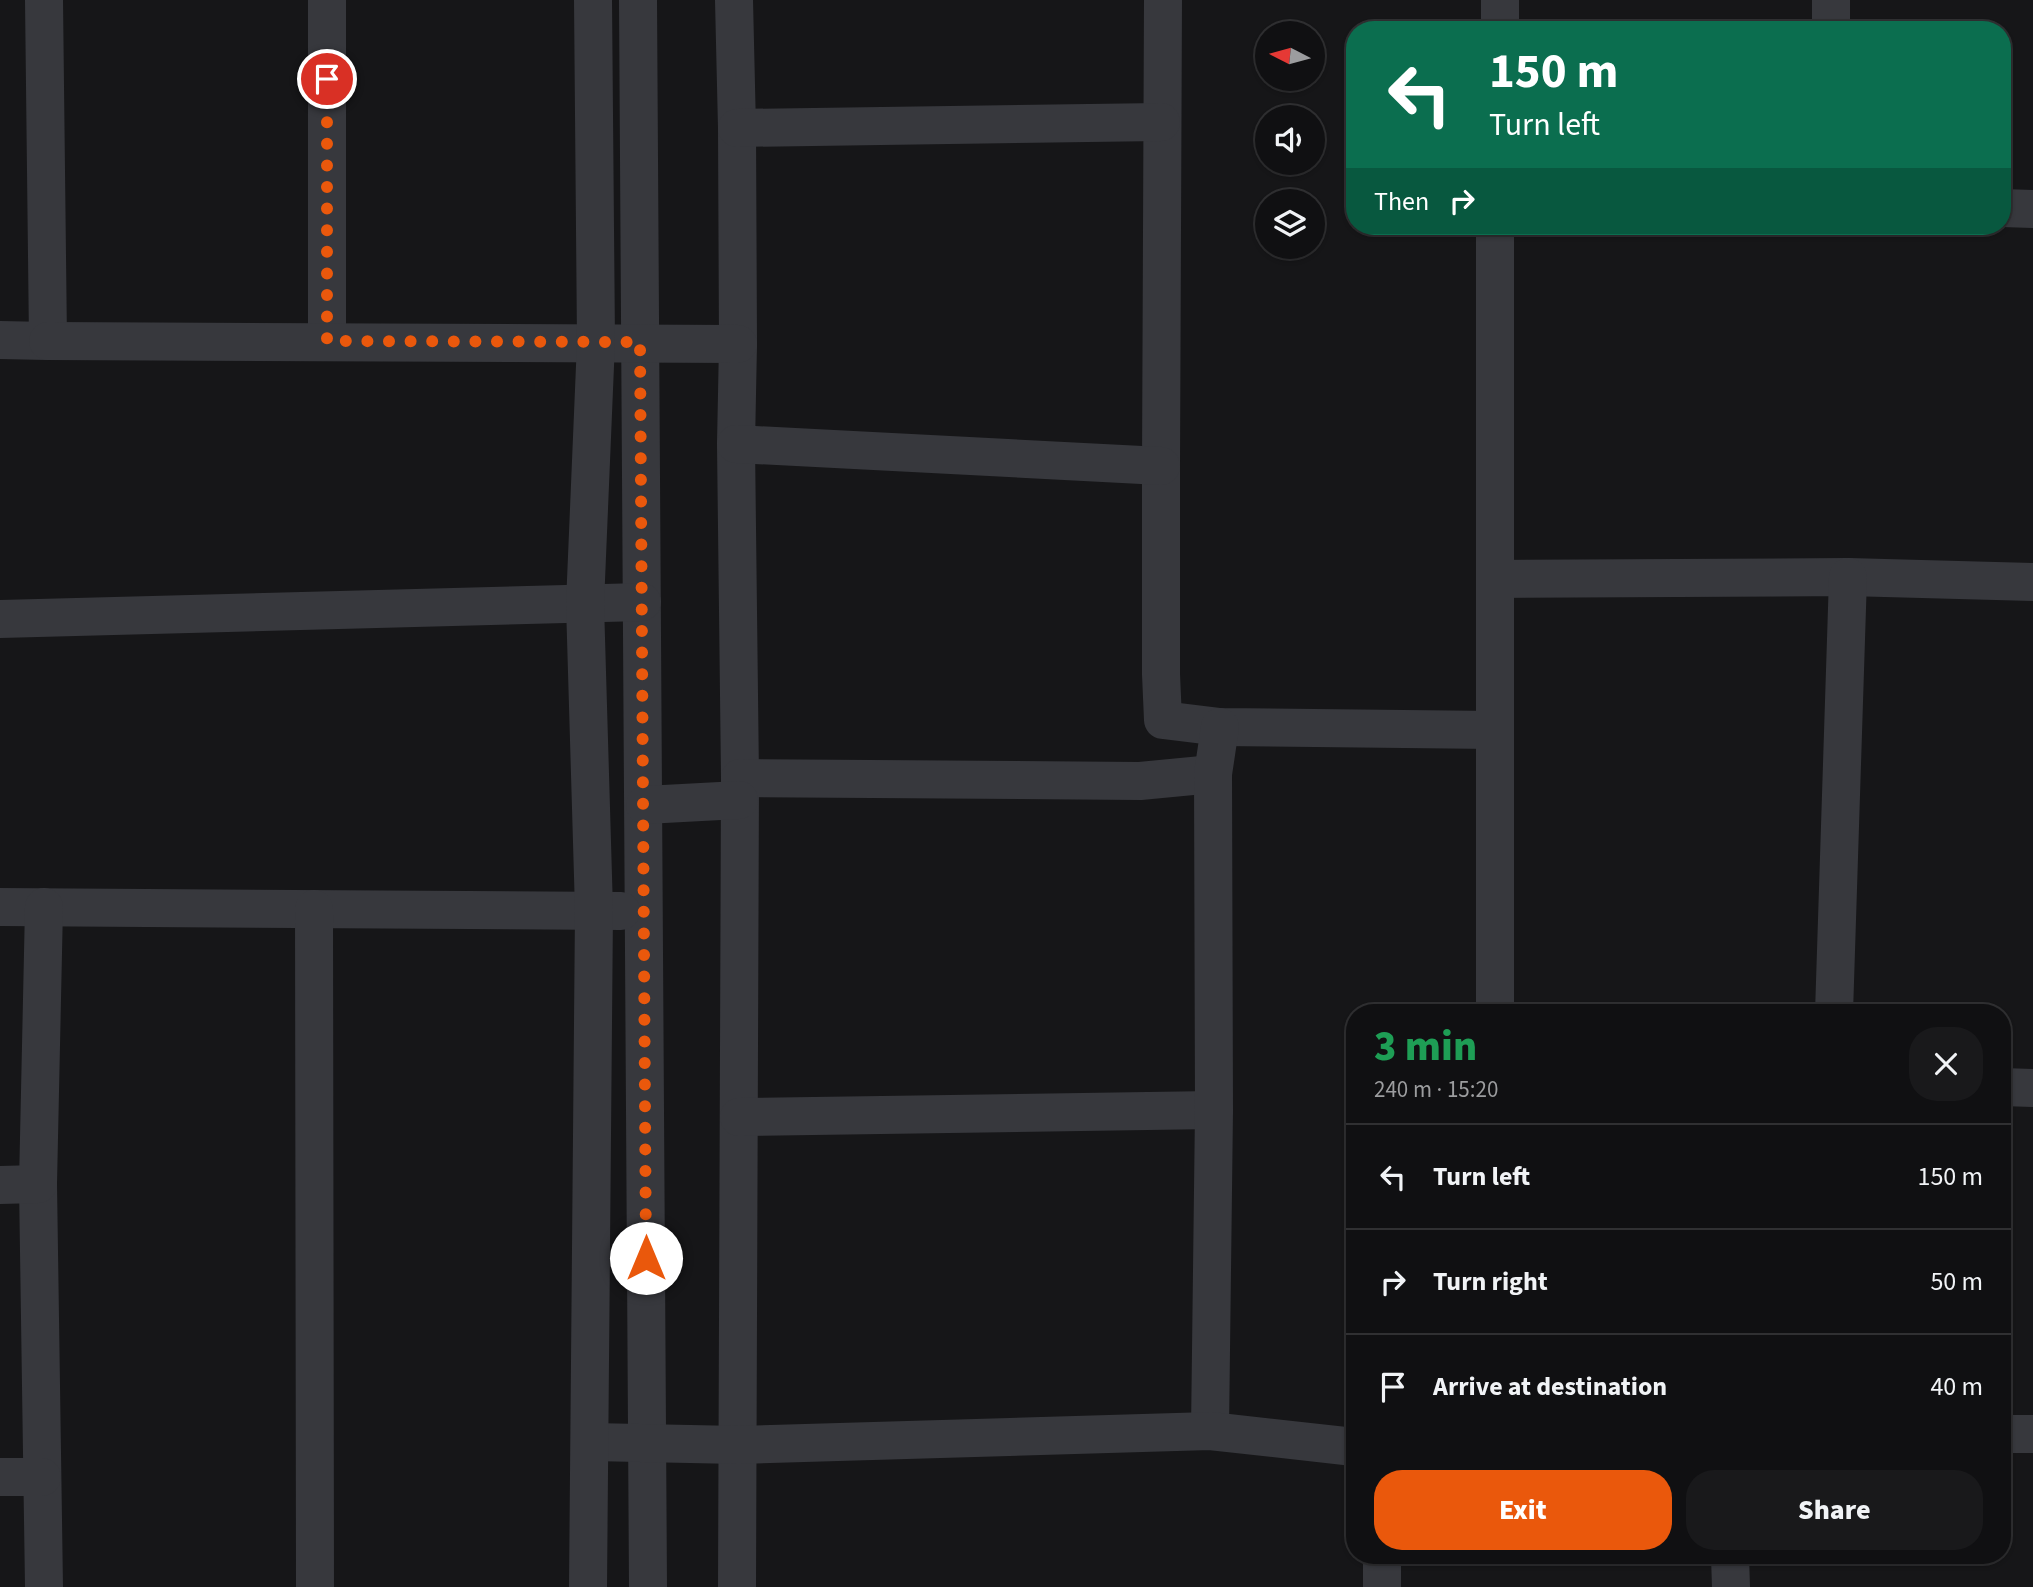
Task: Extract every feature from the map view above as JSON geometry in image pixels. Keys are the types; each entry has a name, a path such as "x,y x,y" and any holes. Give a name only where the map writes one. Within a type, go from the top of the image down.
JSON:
{"street":[{"path":"44,0 48,341"},
{"path":"327,0 327,341"},
{"path":"589,1587 594,911 585,604 596,342 593,0"},
{"path":"638,0 648,1587"},
{"path":"734,0 740,789 737,1587"},
{"path":"1163,0 1163,720 1220,727 1494,730"},
{"path":"1500,0 1500,21"},
{"path":"1831,0 1831,21"},
{"path":"737,128 1161,122"},
{"path":"2011,208 2033,209"},
{"path":"1495,235 1495,1004"},
{"path":"0,341 738,344"},
{"path":"736,444 1161,466"},
{"path":"1495,579 1848,577 2033,582"},
{"path":"1834,1004 1848,577"},
{"path":"0,619 642,602"},
{"path":"1210,1431 1214,1110 1213,774 1220,727"},
{"path":"645,805 740,789 1140,781 1213,774"},
{"path":"0,907 645,911"},
{"path":"44,907 38,1184 44,1587"},
{"path":"314,909 316,1587"},
{"path":"2011,1087 2033,1088"},
{"path":"740,1117 1214,1110"},
{"path":"0,1185 38,1184"},
{"path":"591,1442 739,1445 1210,1431 1346,1446"},
{"path":"2011,1434 2033,1434"},
{"path":"0,1477 42,1477"},
{"path":"1382,1564 1382,1587"},
{"path":"1730,1564 1731,1587"}],"route":[{"path":"327,79 327,341 640,342 646,1258"}]}
